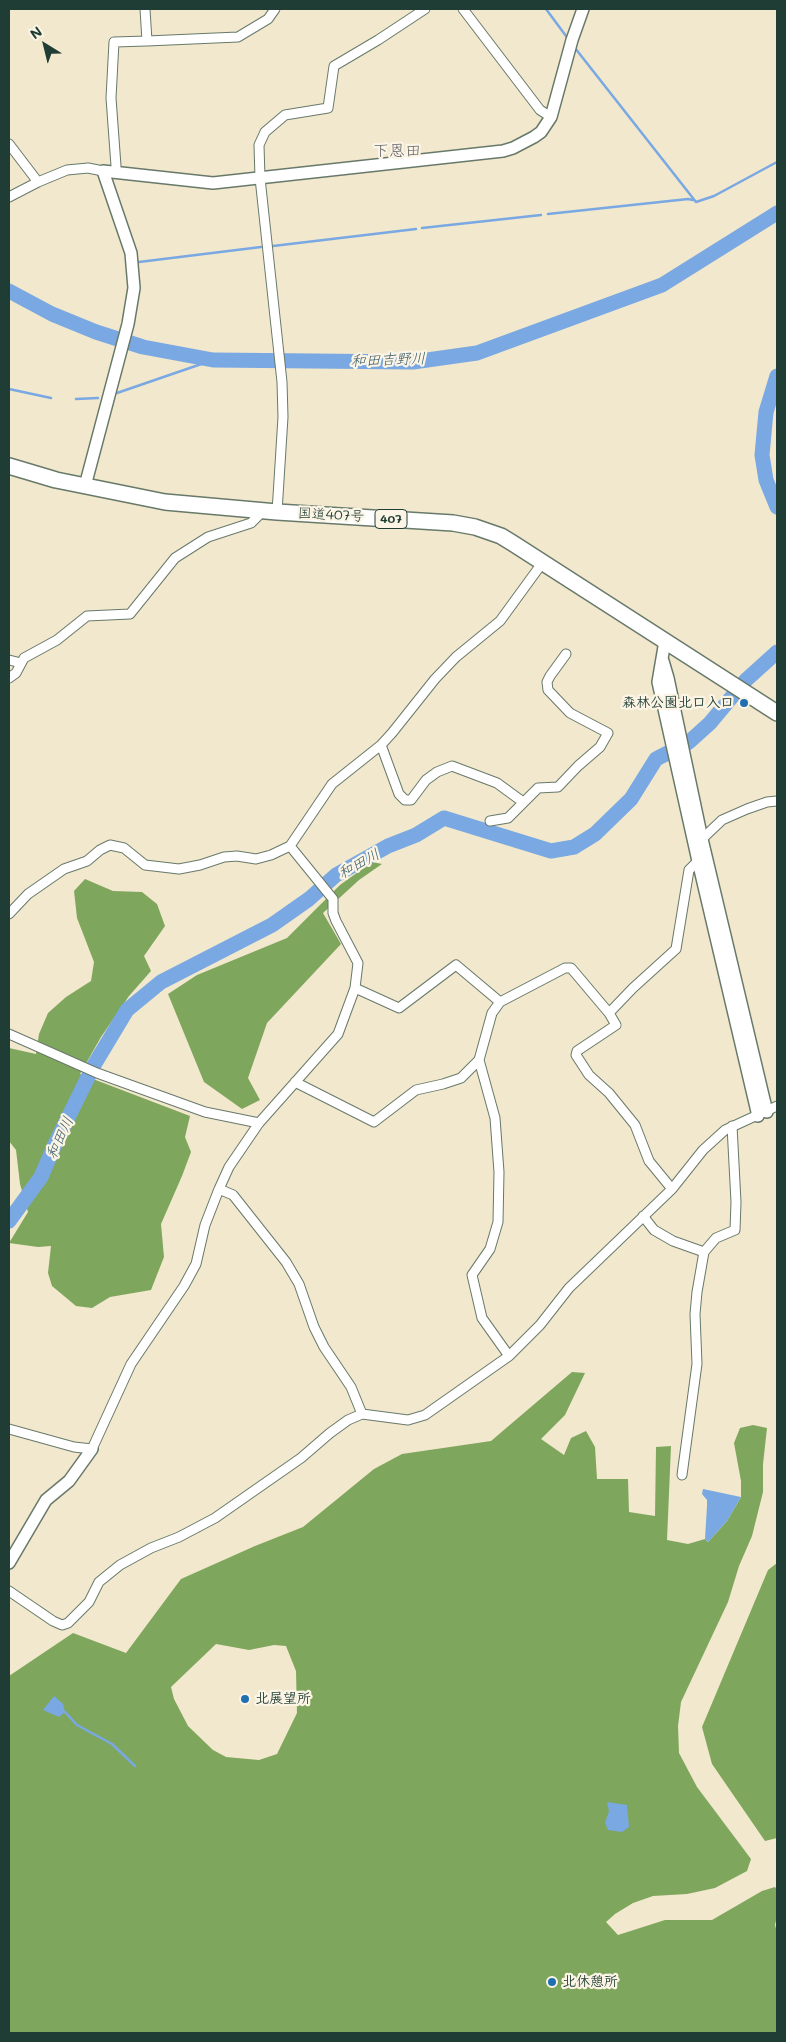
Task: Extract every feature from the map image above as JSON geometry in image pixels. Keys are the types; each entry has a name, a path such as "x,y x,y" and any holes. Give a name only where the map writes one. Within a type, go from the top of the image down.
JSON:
{"highway":[{"name":"国道407号","path":"9,466 85,486 165,502 277,512 453,523 474,527 501,536 543,562 747,693 777,715"}],"street":[{"path":"146,9 147,41"},
{"path":"109,172 116,166 111,98 114,42 238,37 268,19 275,9"},
{"path":"277,512 283,417 282,380 260,178 259,145 265,132 285,115 328,108 334,66 425,9"},
{"path":"463,9 540,110 551,117"},
{"path":"9,197 60,172 74,168 204,183 503,151 529,141 541,132 551,117 572,40 583,9"},
{"path":"9,144 38,182"},
{"path":"85,486 120,359 134,288 133,266 128,242 109,172"},
{"path":"9,678 16,673 21,663 30,653 57,640 87,616 130,614 174,558 208,537 251,523 258,516 260,510"},
{"path":"9,914 28,894 64,869 87,861 100,850 110,845 124,848 145,865 179,869 200,865 224,857 237,856 256,859 271,855 290,846 332,784 381,744 435,678 456,657 500,621 543,562"},
{"path":"665,641 662,657 668,678 698,840 768,1111"},
{"path":"490,822 508,818 538,788 558,787 600,747 608,733 570,713 548,690 550,676 566,654"},
{"path":"9,660 21,663"},
{"path":"381,744 399,794 405,800 411,800 426,780 452,766 497,783 523,802"},
{"path":"698,840 722,820 747,808 767,802 777,802"},
{"path":"698,840 698,861 768,1111"},
{"path":"9,1563 46,1500 69,1481 92,1449 131,1364 184,1286 196,1264 205,1225 219,1189 241,1148 259,1123 338,1034 355,988 359,967 358,962 336,922 333,913 333,899 290,846"},
{"path":"609,1013 633,988 676,949 689,870 698,861"},
{"path":"355,988 399,1008 456,965 500,1002"},
{"path":"295,1082 374,1122 416,1090 461,1078 479,1060 492,1012 500,1002 565,968 571,968 609,1013 616,1025 577,1051 576,1055 589,1075 609,1093 635,1125 649,1161 672,1189"},
{"path":"9,1034 97,1072 205,1112 259,1123"},
{"path":"479,1060 495,1118 499,1172 498,1222 490,1249 472,1274 482,1318 509,1356"},
{"path":"9,1591 53,1621 62,1625 68,1623 89,1602 99,1582 120,1565 215,1518 301,1458 348,1420 362,1414 408,1420 425,1415 509,1356 540,1325 569,1288 672,1189 703,1150 732,1126 768,1111"},
{"path":"682,1475 697,1364 695,1314 704,1252 716,1238 734,1230 736,1202 732,1126"},
{"path":"219,1189 233,1195 286,1262 299,1284 314,1327 324,1347 351,1386 362,1414"},
{"path":"643,1216 654,1230 667,1238 704,1252"},
{"path":"9,1429 74,1447 92,1449"}],"green space":[{"path":"372,862 382,864 359,880 323,913 341,944 267,1023 248,1078 260,1100 242,1109 204,1082 168,994 197,975 287,938 340,885"},
{"path":"85,879 113,891 142,892 157,904 165,926 144,956 151,971 129,996 101,1037 80,1074 190,1116 185,1137 191,1152 161,1224 164,1257 151,1290 110,1297 92,1308 76,1306 52,1286 48,1273 51,1246 38,1247 9,1243 28,1212 20,1184 16,1150 9,1141 9,1048 36,1054 39,1034 48,1013 66,997 91,981 94,962 77,918 74,891"},
{"path":"572,1372 585,1373 565,1415 541,1439 564,1455 571,1438 586,1431 595,1447 597,1479 628,1479 629,1512 655,1516 656,1447 671,1446 667,1540 688,1544 705,1539 708,1542 727,1521 741,1497 741,1481 734,1443 740,1428 753,1425 767,1428 763,1464 763,1492 752,1536 739,1566 728,1602 681,1702 678,1726 679,1753 697,1787 751,1859 747,1871 715,1888 687,1894 653,1896 633,1903 606,1922 618,1935 665,1920 712,1920 762,1891 775,1887 777,1890 775,1925 777,1932 777,2033 9,2033 9,1676 73,1633 126,1653 181,1579 303,1527 374,1469 402,1454 491,1441","holes":["216,1644 249,1650 274,1645 286,1646 296,1671 297,1713 277,1754 259,1760 226,1757 213,1750 188,1726 174,1699 171,1687"]},
{"path":"777,1563 777,1838 765,1841 712,1764 702,1727 768,1570"}],"water":[{"path":"703,1489 741,1497 727,1521 708,1542 705,1539 707,1500 702,1494"},
{"path":"54,1696 63,1704 65,1712 59,1717 43,1710"},
{"path":"607,1802 627,1805 629,1827 622,1832 608,1830 605,1823 609,1811"}],"waterway":[{"name":"和田吉野川","path":"546,9 569,40"},
{"name":"和田吉野川","path":"575,48 696,202 714,196 777,162"},
{"path":"548,214 693,200"},
{"name":"和田吉野川","path":"9,291 52,314 96,332 143,347 213,360 413,362 477,353 662,285 777,213"},
{"path":"422,228 541,215"},
{"path":"273,246 416,229"},
{"path":"139,262 261,247"},
{"path":"117,393 213,360"},
{"name":"和田川","path":"777,376 766,412 762,455 766,480 777,507"},
{"path":"9,389 51,398"},
{"path":"76,399 98,398"},
{"name":"和田川","path":"9,1221 41,1177 94,1065 127,1010 161,982 272,925 309,899 336,875 388,846 416,835 444,818 551,851 574,847 595,834 631,799 656,759 689,742 710,723 746,680 777,652"},
{"path":"65,1712 77,1725 112,1744 135,1766"}],"place":[{"name":"森林公園北口入口","path":"744,703"},
{"name":"北展望所","path":"245,1699"},
{"name":"北休憩所","path":"552,1982"}],"district":[{"name":"下恩田","path":"397,151"}]}
